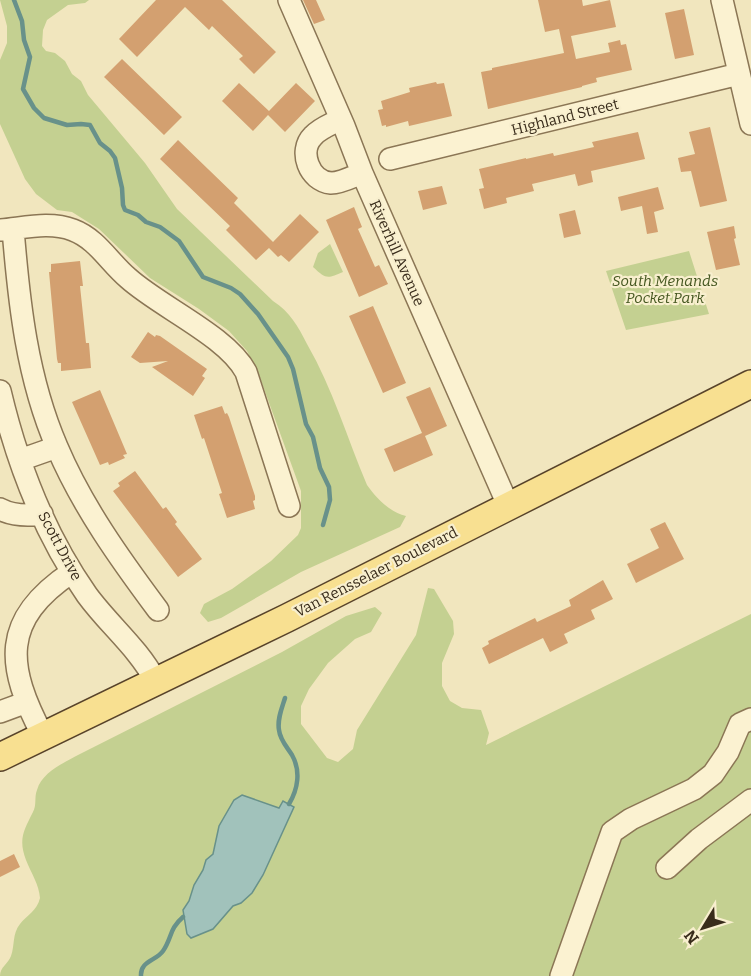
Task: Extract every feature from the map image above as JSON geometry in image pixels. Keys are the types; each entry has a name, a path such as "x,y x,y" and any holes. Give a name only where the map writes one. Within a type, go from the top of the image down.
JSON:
{"main road":[{"name":"Van Rensselaer Boulevard","path":"0,757 286,618 751,384"}],"street":[{"name":"Riverhill Avenue","path":"289,0 362,173 508,505"},
{"path":"722,0 751,124"},
{"name":"Highland Street","path":"390,159 739,74"},
{"path":"341,119 313,136 307,149 308,164 315,176 328,182 339,182 362,173"},
{"path":"158,610 84,501 57,447 38,395 7,229 50,226 68,228 81,234 98,246 137,286 234,355 246,372 289,506"},
{"name":"Scott Drive","path":"1,403 20,460 42,514 72,572 99,611 144,660 155,680"},
{"path":"20,460 57,447"},
{"path":"0,509 16,515 42,514"},
{"path":"43,736 27,702 17,660 20,629 39,598 72,572"},
{"path":"0,712 27,702"},
{"path":"561,976 612,832 632,819 704,782 713,774 728,752 740,724 751,719"},
{"path":"667,868 699,839 751,800"}],"green space":[{"path":"0,0 89,0 85,3 68,5 47,20 43,30 42,46 46,51 55,53 65,61 72,74 81,81 88,95 145,163 177,209 293,320 325,378 367,485 384,504 406,516 400,527 301,572 221,618 208,622 200,613 204,604 232,589 271,561 298,535 301,528 301,491 259,375 247,351 229,331 150,278 99,229 72,212 57,210 36,194 25,179 0,124 0,60 7,43 7,26"},
{"path":"330,244 343,272 327,277 313,267 318,253"},
{"name":"South Menands Pocket Park","path":"689,251 709,314 626,330 606,271"},
{"path":"428,588 434,589 453,621 454,634 442,663 442,686 450,701 462,708 481,710 489,733 486,745 751,614 751,976 0,976 1,970 11,956 17,928 34,910 40,898 24,853 22,840 34,809 37,790 48,773 78,755 282,652 346,616 375,607 382,613 371,632 355,639 328,663 309,689 301,706 301,724 327,758 338,762 353,749 357,730 416,635"}],"water":[{"path":"242,795 279,808 283,801 294,807 263,875 252,893 241,903 233,906 213,929 191,938 187,934 183,910 206,860 213,854 219,826 234,800"}],"building":[{"path":"156,0 222,0 276,52 254,74 239,59 243,56 212,26 209,30 185,7 137,57 119,39"},
{"path":"303,0 316,0 325,20 314,24"},
{"path":"538,0 582,0 583,6 610,0 616,27 571,36 576,59 610,52 608,43 620,40 621,45 626,44 632,70 596,78 597,82 582,87 488,109 481,72 564,53 559,29 545,32"},
{"path":"684,9 694,55 675,59 665,13"},
{"path":"122,59 182,117 164,135 104,77"},
{"path":"436,82 437,84 444,83 452,116 409,126 408,121 382,126 378,110 383,109 381,101 410,92 409,88"},
{"path":"239,83 269,111 296,83 315,101 285,132 268,115 253,131 222,101"},
{"path":"710,127 727,201 700,207 691,171 681,172 678,158 695,154 689,132"},
{"path":"638,132 645,159 591,171 593,182 578,186 575,174 532,184 534,191 506,198 507,203 484,209 479,189 484,188 479,169 526,158 553,153 554,156 594,147 592,142"},
{"path":"178,140 238,198 234,203 273,242 300,214 319,232 289,262 281,255 278,257 269,248 256,260 226,230 230,226 160,159"},
{"path":"442,186 447,204 423,210 418,191"},
{"path":"658,187 664,209 654,212 658,232 647,234 642,206 621,211 618,197"},
{"path":"354,207 362,227 358,229 375,267 379,265 388,284 359,297 326,220"},
{"path":"575,210 581,234 564,238 559,214"},
{"path":"734,226 736,238 734,239 740,265 716,270 707,232"},
{"path":"80,261 83,286 80,286 91,368 61,371 61,363 58,363 57,359 49,272 51,272 51,264"},
{"path":"373,306 406,383 383,393 349,316"},
{"path":"148,332 155,337 160,336 207,369 202,376 205,378 193,396 152,367 168,361 140,363 131,357"},
{"path":"430,387 447,426 425,436 433,455 394,472 384,449 422,433 406,397"},
{"path":"100,390 127,454 123,455 125,458 109,465 108,462 100,465 72,402"},
{"path":"222,406 229,417 255,496 253,501 255,509 227,518 219,494 222,493 194,415"},
{"path":"135,471 163,509 166,507 177,522 175,524 202,559 178,577 113,491 120,486 118,483"},
{"path":"665,522 684,559 636,583 627,564 659,548 650,529"},
{"path":"603,580 613,599 591,610 595,619 564,634 568,643 550,652 543,638 489,664 482,648 489,644 488,641 535,618 537,622 571,606 569,600"},
{"path":"14,854 20,867 0,877 0,861"}],"waterway":[{"path":"14,0 22,21 24,40 30,57 23,89 34,108 44,118 67,125 90,125 100,143 115,158 125,210 160,227 179,241 203,277 240,294 258,314 288,357 306,424 313,437 320,468 329,487 330,500 323,525"},
{"path":"285,698 279,718 279,730 297,767 295,792 289,804"},
{"path":"141,976 143,967 163,951 175,926 183,917"}]}
